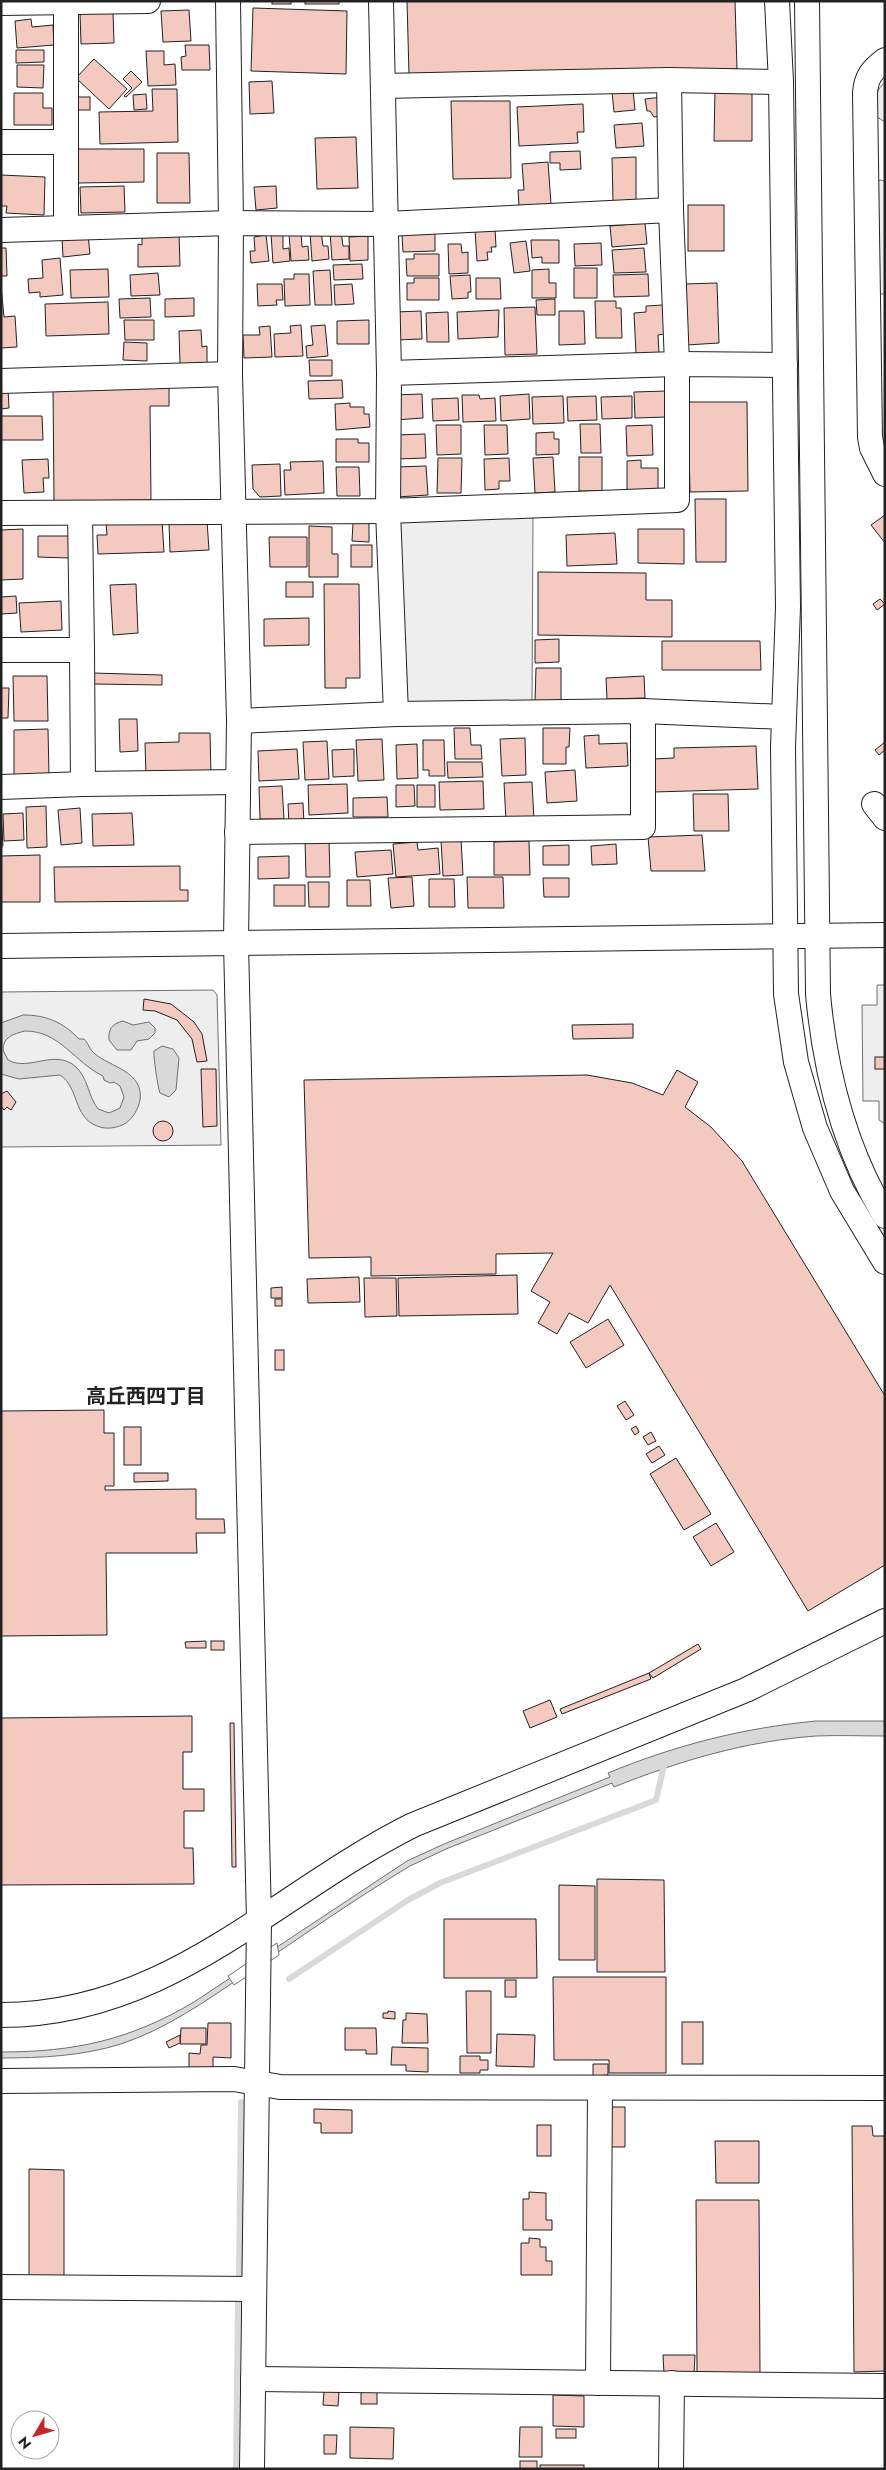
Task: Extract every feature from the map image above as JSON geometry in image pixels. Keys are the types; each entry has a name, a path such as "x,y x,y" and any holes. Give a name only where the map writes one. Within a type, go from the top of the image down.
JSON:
{"street":[{"path":"1,3 148,1"},
{"path":"228,1 231,223 230,374 239,721 236,943 259,1920 252,2469"},
{"path":"382,1 389,373 388,511 396,714"},
{"path":"777,1 781,82 788,607 784,717 786,994 790,1028 804,1096 815,1128 842,1191 885,1262"},
{"path":"807,1 818,936 821,1027 833,1090 853,1152 885,1216"},
{"path":"66,2 66,227"},
{"path":"885,60 871,71 866,81 865,93 870,438 872,448 885,474"},
{"path":"384,86 669,80 781,82"},
{"path":"1,514 234,510 388,511 677,500 677,364 671,210 669,80"},
{"path":"1,142 66,142"},
{"path":"1,230 231,223 386,224 671,210"},
{"path":"389,373 677,364 785,365"},
{"path":"1,381 230,374"},
{"path":"80,513 83,784"},
{"path":"1,650 82,650"},
{"path":"239,721 396,714 643,711 784,717"},
{"path":"237,832 643,826 643,711"},
{"path":"1,787 238,782"},
{"path":"1,946 885,935"},
{"path":"1,2015 74,2007 138,1988 197,1960 374,1846 412,1825 746,1690 885,1621"},
{"path":"1,2081 234,2079 280,2087 885,2088"},
{"path":"598,2383 600,2088"},
{"path":"1,2287 254,2289"},
{"path":"253,2379 885,2386"},
{"path":"671,2469 672,2384"}],"shaded area":[{"path":"885,83 885,122 877,117 876,103 877,93"},
{"path":"880,180 885,181 885,294 876,294 876,183"},
{"path":"533,513 532,707 401,710 397,520"},
{"path":"877,985 885,985 885,1124 879,1120 879,1101 863,1101 862,1005 877,1005"},
{"path":"213,990 217,995 221,1145 1,1147 1,992"},
{"path":"23,1015 39,1016 67,1028 79,1039 84,1039 95,1054 132,1077 140,1091 137,1110 126,1123 119,1126 108,1128 97,1126 89,1122 84,1116 66,1080 60,1075 19,1079 1,1074 1,1023","holes":["25,1031 37,1032 48,1036 66,1048 103,1076 104,1080 110,1083 114,1082 120,1086 124,1097 120,1108 109,1113 98,1109 80,1071 68,1062 51,1060 16,1063 8,1060 3,1050 7,1039"]},
{"path":"123,1021 133,1025 149,1022 155,1028 155,1033 149,1039 137,1041 131,1050 117,1050 109,1040 109,1033 113,1025"},
{"path":"162,1046 173,1049 179,1058 176,1090 169,1097 160,1093 154,1058 154,1051"},
{"path":"816,1721 885,1721 885,1736 816,1736 764,1742 688,1761 614,1787 612,1783 446,1849 410,1866 199,2005 154,2031 121,2044 77,2054 1,2058 1,2052 53,2050 78,2046 124,2035 147,2026 194,2002 407,1861 444,1844 610,1777 608,1773 659,1754 710,1739 762,1728"}],"pier":[{"path":"277,1943 279,1955 234,1985 228,1976"}],"building":[{"path":"272,1 291,1 291,4 272,4"},
{"path":"305,1 339,1 339,4 305,4"},
{"path":"407,1 735,1 737,69 409,75"},
{"path":"253,8 347,11 346,74 251,71"},
{"path":"189,10 191,41 163,42 161,11"},
{"path":"80,12 113,12 114,43 81,44"},
{"path":"31,19 32,27 53,25 54,45 17,48 15,21"},
{"path":"185,45 209,45 210,70 182,70 181,57 186,56"},
{"path":"16,50 44,50 44,62 16,63"},
{"path":"146,51 164,51 164,65 175,64 176,85 148,86"},
{"path":"94,59 127,89 109,109 76,78"},
{"path":"17,65 44,65 43,88 17,87"},
{"path":"131,71 142,82 126,97 124,96 132,88 123,79"},
{"path":"272,81 274,113 250,114 249,82"},
{"path":"152,89 177,89 178,142 100,144 99,112 153,111"},
{"path":"715,89 752,89 752,141 714,141"},
{"path":"633,90 635,110 614,112 612,92"},
{"path":"14,93 43,93 43,108 52,108 52,125 14,125"},
{"path":"146,94 147,109 134,110 133,95"},
{"path":"73,97 90,97 90,110 73,110"},
{"path":"663,97 665,115 654,117 650,111 647,111 645,99"},
{"path":"451,101 510,101 511,178 453,179"},
{"path":"583,104 584,132 577,132 578,143 519,146 517,107"},
{"path":"642,123 644,146 616,148 614,125"},
{"path":"356,137 358,188 317,189 315,138"},
{"path":"76,149 144,149 144,182 76,183"},
{"path":"580,151 581,169 560,170 560,163 550,163 550,152"},
{"path":"157,153 189,153 190,203 157,203"},
{"path":"636,157 636,201 613,201 612,158"},
{"path":"548,162 551,204 519,206 518,190 524,190 522,164"},
{"path":"1,175 45,177 44,215 6,213 7,206 1,206"},
{"path":"124,186 125,212 81,213 80,187"},
{"path":"276,186 277,208 256,210 254,187"},
{"path":"688,205 724,205 724,251 688,251"},
{"path":"645,223 647,244 612,247 610,226"},
{"path":"495,228 496,247 491,247 492,252 487,252 488,260 477,261 475,230"},
{"path":"435,229 435,251 403,252 402,235"},
{"path":"321,231 323,246 328,246 329,259 312,261 310,232"},
{"path":"341,231 343,246 349,246 349,259 332,260 330,232"},
{"path":"301,232 302,247 308,246 309,260 291,261 289,233"},
{"path":"179,234 180,266 138,267 138,244 142,245 142,235"},
{"path":"271,234 283,234 283,249 289,248 290,261 273,263"},
{"path":"88,235 90,254 63,257 62,237"},
{"path":"266,235 269,261 251,263 250,251 255,251 254,237"},
{"path":"368,236 368,260 350,261 349,237"},
{"path":"531,240 559,240 559,263 542,263 542,257 532,258"},
{"path":"526,241 530,271 514,273 510,243"},
{"path":"601,243 602,265 575,266 574,244"},
{"path":"448,244 461,244 462,253 468,252 468,273 449,274"},
{"path":"1,248 6,248 7,276 1,276"},
{"path":"644,248 646,272 614,273 612,250"},
{"path":"414,254 439,254 439,276 407,276 406,259 414,259"},
{"path":"60,258 63,295 40,297 40,292 29,293 28,279 43,278 42,260"},
{"path":"362,264 363,279 334,280 333,265"},
{"path":"574,268 597,268 597,298 574,298"},
{"path":"108,269 109,297 71,298 70,270"},
{"path":"549,269 549,283 556,283 556,298 532,298 532,270"},
{"path":"330,270 332,305 315,305 313,271"},
{"path":"158,273 160,295 131,296 130,275"},
{"path":"294,274 309,274 310,305 285,306 284,279 294,279"},
{"path":"648,274 649,296 614,297 613,275"},
{"path":"470,275 471,292 468,292 468,298 452,299 450,276"},
{"path":"414,278 439,278 439,300 407,300 407,283 414,283"},
{"path":"476,278 500,278 501,299 476,299"},
{"path":"717,283 719,343 686,345 684,284"},
{"path":"257,284 282,284 283,300 276,300 277,305 258,306"},
{"path":"352,284 354,304 335,305 334,285"},
{"path":"1,286 4,317 15,316 17,347 1,348"},
{"path":"150,298 151,317 120,318 119,299"},
{"path":"194,298 194,316 165,317 165,299"},
{"path":"555,299 555,315 537,315 536,300"},
{"path":"595,301 616,301 616,308 621,308 622,338 596,338"},
{"path":"108,302 109,334 46,336 45,304"},
{"path":"663,305 665,334 658,335 659,353 636,354 634,313 646,312 646,306"},
{"path":"535,307 537,354 505,355 504,308"},
{"path":"499,310 498,337 458,339 457,312"},
{"path":"421,311 422,339 396,340 395,312"},
{"path":"559,311 584,311 585,344 559,345"},
{"path":"448,312 449,342 427,342 426,313"},
{"path":"124,320 154,320 154,340 125,340"},
{"path":"369,320 369,344 337,344 337,321"},
{"path":"301,325 303,356 275,357 274,334 291,333 290,326"},
{"path":"325,325 328,356 307,358 306,346 313,345 311,326"},
{"path":"270,326 272,357 244,358 243,335 260,335 259,327"},
{"path":"201,330 202,347 207,346 207,364 180,364 179,331"},
{"path":"124,342 147,343 147,361 123,360"},
{"path":"309,360 332,360 332,376 310,376"},
{"path":"342,380 343,398 309,399 308,381"},
{"path":"169,386 169,406 150,406 151,500 54,501 53,387"},
{"path":"8,389 9,408 1,409 1,390"},
{"path":"666,391 667,417 635,418 634,392"},
{"path":"422,394 423,418 395,420 393,395"},
{"path":"529,394 530,419 501,421 500,396"},
{"path":"462,395 479,395 480,399 495,398 496,421 463,422"},
{"path":"563,396 564,423 533,424 532,397"},
{"path":"596,396 597,420 568,421 567,397"},
{"path":"632,396 632,418 602,419 601,397"},
{"path":"458,398 459,420 433,421 432,399"},
{"path":"688,402 747,402 748,491 690,492"},
{"path":"350,403 350,407 364,407 364,414 369,414 370,427 336,430 335,404"},
{"path":"1,416 42,416 43,440 1,440"},
{"path":"580,424 600,424 601,453 581,453"},
{"path":"436,425 461,425 461,454 437,455"},
{"path":"484,425 507,425 508,454 485,455"},
{"path":"652,425 653,455 627,456 626,426"},
{"path":"554,432 554,439 559,439 559,454 536,455 536,433"},
{"path":"425,434 426,458 397,459 396,435"},
{"path":"336,439 358,439 358,443 369,443 369,462 336,462"},
{"path":"553,457 555,492 535,493 533,458"},
{"path":"579,457 602,457 602,491 579,491"},
{"path":"438,458 462,458 461,493 437,493"},
{"path":"509,458 510,481 499,481 499,489 485,490 484,459"},
{"path":"48,459 49,478 43,478 44,492 24,493 22,460"},
{"path":"641,460 641,468 658,468 658,490 627,490 627,461"},
{"path":"323,461 324,493 285,495 284,470 291,470 290,462"},
{"path":"280,464 281,496 260,497 253,489 252,465"},
{"path":"426,466 428,495 397,497 396,467"},
{"path":"336,467 359,467 360,496 337,496"},
{"path":"695,499 726,499 726,562 696,562"},
{"path":"885,515 885,543 871,525"},
{"path":"162,521 164,552 98,554 97,535 107,535 106,523"},
{"path":"207,521 209,550 170,552 169,523"},
{"path":"353,523 369,523 369,542 352,541"},
{"path":"309,526 332,527 332,554 338,554 338,577 309,577"},
{"path":"23,529 23,579 1,580 1,530"},
{"path":"638,529 684,529 684,564 638,563"},
{"path":"615,533 617,564 567,566 566,535"},
{"path":"38,536 69,536 69,558 38,557"},
{"path":"269,537 307,537 307,567 270,567"},
{"path":"351,545 372,545 372,567 351,567"},
{"path":"538,572 646,573 646,600 672,600 672,637 538,635"},
{"path":"286,582 313,582 313,597 286,597"},
{"path":"136,584 138,633 113,635 110,585"},
{"path":"324,584 359,584 360,678 346,678 346,688 325,688"},
{"path":"16,596 17,613 1,614 1,597"},
{"path":"880,599 885,604 877,610 873,604"},
{"path":"61,601 62,630 21,632 19,603"},
{"path":"309,618 309,645 264,646 264,619"},
{"path":"559,639 559,662 535,663 535,640"},
{"path":"662,641 760,641 761,670 662,670"},
{"path":"536,668 561,668 561,703 535,702"},
{"path":"93,673 162,675 162,685 93,684"},
{"path":"13,676 47,676 48,721 14,721"},
{"path":"644,676 645,698 607,699 606,678"},
{"path":"1,688 9,688 8,718 1,718"},
{"path":"119,719 137,719 138,751 120,752"},
{"path":"454,728 470,728 471,745 481,745 482,759 455,759"},
{"path":"543,728 570,728 569,747 566,747 566,764 543,764"},
{"path":"48,729 49,775 14,775 14,730"},
{"path":"179,733 210,733 211,775 146,776 145,743 179,742"},
{"path":"599,735 599,744 627,743 628,766 586,768 584,736"},
{"path":"525,738 526,775 502,776 500,739"},
{"path":"382,739 384,780 358,781 356,740"},
{"path":"423,740 444,740 445,776 429,776 429,770 423,770"},
{"path":"327,741 329,779 305,780 303,742"},
{"path":"885,742 885,750 879,755 875,750"},
{"path":"417,744 418,778 397,779 396,745"},
{"path":"756,746 758,789 654,792 653,759 674,758 674,748"},
{"path":"297,749 299,779 259,781 258,751"},
{"path":"354,749 354,776 333,777 332,750"},
{"path":"447,762 482,762 483,777 448,778"},
{"path":"575,770 577,801 547,803 545,772"},
{"path":"483,781 484,809 440,810 439,782"},
{"path":"532,782 534,820 506,821 504,783"},
{"path":"347,784 348,813 309,815 308,785"},
{"path":"396,785 414,785 415,806 396,807"},
{"path":"417,785 435,785 435,807 417,807"},
{"path":"282,786 284,819 260,819 259,787"},
{"path":"693,794 728,794 729,831 694,831"},
{"path":"387,797 388,817 353,817 353,798"},
{"path":"303,803 304,824 289,825 288,804"},
{"path":"46,806 47,847 27,848 26,807"},
{"path":"80,808 82,843 61,845 58,810"},
{"path":"1,812 3,846 1,846"},
{"path":"23,813 24,840 4,841 3,814"},
{"path":"132,813 134,845 93,846 92,814"},
{"path":"702,835 705,871 651,871 648,837"},
{"path":"461,839 463,875 443,876 441,840"},
{"path":"305,840 329,840 330,877 306,877"},
{"path":"529,841 530,875 494,875 494,842"},
{"path":"417,842 418,850 438,848 440,874 396,877 393,844"},
{"path":"616,844 617,864 592,865 591,846"},
{"path":"569,845 569,865 543,865 543,846"},
{"path":"391,850 393,874 357,877 355,852"},
{"path":"40,855 40,902 1,902 1,856"},
{"path":"289,856 289,878 258,879 258,857"},
{"path":"180,866 180,890 188,890 188,901 55,902 54,867"},
{"path":"412,877 414,906 391,908 388,878"},
{"path":"467,877 503,877 504,908 468,908"},
{"path":"543,878 569,878 569,897 544,897"},
{"path":"429,879 454,879 455,907 429,907"},
{"path":"347,880 370,880 371,906 347,906"},
{"path":"308,882 329,882 329,907 309,907"},
{"path":"274,885 305,885 305,906 274,906"},
{"path":"144,999 171,1004 194,1022 202,1034 207,1061 197,1062 192,1039 177,1020 155,1011 143,1010"},
{"path":"633,1024 633,1038 573,1039 572,1025"},
{"path":"875,1057 885,1057 885,1069 875,1069"},
{"path":"201,1069 216,1069 217,1126 203,1127"},
{"path":"677,1070 698,1082 685,1107 711,1127 742,1161 885,1396 885,1565 808,1611 610,1285 588,1323 569,1313 557,1334 538,1323 550,1302 531,1291 553,1253 496,1254 496,1274 371,1276 371,1257 309,1258 304,1080 587,1075 632,1083 663,1095"},
{"path":"7,1091 16,1102 11,1110 7,1107 4,1110 1,1106 1,1094"},
{"path":"159,1121 167,1121 173,1127 173,1135 167,1141 159,1141 153,1135 153,1127"},
{"path":"517,1275 518,1314 399,1316 398,1278"},
{"path":"359,1277 360,1302 308,1303 307,1279"},
{"path":"364,1278 396,1278 397,1316 365,1317"},
{"path":"282,1287 282,1298 271,1298 271,1288"},
{"path":"275,1299 282,1299 282,1306 275,1306"},
{"path":"608,1319 624,1345 586,1368 570,1342"},
{"path":"275,1350 284,1350 284,1370 275,1370"},
{"path":"625,1401 634,1415 626,1420 617,1406"},
{"path":"104,1410 104,1433 114,1433 114,1486 105,1486 105,1490 196,1489 196,1519 224,1519 225,1533 196,1533 197,1553 106,1553 107,1635 1,1636 1,1411"},
{"path":"636,1426 639,1432 635,1435 631,1429"},
{"path":"124,1427 141,1427 141,1465 124,1465"},
{"path":"651,1432 656,1441 648,1445 643,1437"},
{"path":"659,1446 665,1455 652,1463 646,1454"},
{"path":"676,1458 711,1514 684,1530 650,1474"},
{"path":"134,1473 168,1473 168,1481 134,1482"},
{"path":"716,1523 734,1552 711,1566 693,1537"},
{"path":"206,1641 206,1648 186,1648 185,1642"},
{"path":"211,1641 224,1641 224,1650 211,1650"},
{"path":"698,1644 701,1649 653,1678 649,1673"},
{"path":"649,1673 651,1679 562,1714 560,1709"},
{"path":"550,1700 557,1717 530,1728 523,1711"},
{"path":"192,1716 192,1752 183,1752 183,1789 204,1789 204,1811 184,1811 184,1848 193,1848 194,1884 1,1885 1,1718"},
{"path":"230,1723 234,1723 236,1867 232,1867"},
{"path":"597,1879 664,1880 665,1972 597,1972"},
{"path":"559,1885 595,1886 595,1960 559,1960"},
{"path":"444,1919 536,1919 537,1978 444,1978"},
{"path":"553,1977 666,1977 666,2073 609,2073 609,2060 554,2060"},
{"path":"505,1980 516,1980 516,1997 505,1997"},
{"path":"466,1991 491,1991 491,2053 467,2053"},
{"path":"388,2011 395,2012 395,2019 383,2018 383,2013 388,2013"},
{"path":"406,2013 427,2014 428,2043 402,2043 403,2020 406,2020"},
{"path":"682,2022 703,2022 703,2064 682,2064"},
{"path":"208,2023 231,2023 231,2058 213,2057 213,2068 189,2068 189,2053 200,2054 201,2045 207,2045"},
{"path":"181,2028 206,2028 206,2044 180,2044"},
{"path":"345,2028 376,2028 377,2054 366,2054 366,2050 345,2050"},
{"path":"497,2034 535,2035 534,2067 496,2066"},
{"path":"180,2035 180,2043 169,2048 166,2042"},
{"path":"392,2047 428,2048 428,2072 406,2071 406,2065 391,2065"},
{"path":"460,2056 480,2056 480,2060 488,2060 488,2070 480,2070 480,2073 460,2073"},
{"path":"593,2064 608,2064 608,2075 593,2076"},
{"path":"608,2107 625,2107 625,2147 609,2147"},
{"path":"314,2109 352,2110 352,2133 321,2133 321,2123 314,2123"},
{"path":"537,2125 551,2125 551,2156 537,2156"},
{"path":"852,2126 872,2126 873,2136 885,2136 885,2371 854,2372"},
{"path":"715,2141 759,2141 759,2183 716,2183"},
{"path":"29,2169 64,2170 64,2279 29,2279"},
{"path":"529,2192 546,2193 546,2220 552,2220 552,2230 523,2230 523,2199 529,2199"},
{"path":"696,2200 759,2200 760,2374 697,2374"},
{"path":"529,2238 540,2239 540,2247 546,2247 546,2261 552,2261 552,2275 521,2275 521,2243 529,2243"},
{"path":"663,2355 695,2355 694,2374 664,2374"},
{"path":"361,2389 377,2389 377,2404 361,2404"},
{"path":"324,2391 339,2391 338,2406 323,2405"},
{"path":"553,2395 584,2396 584,2427 553,2426"},
{"path":"350,2427 394,2428 393,2459 350,2458"},
{"path":"520,2427 542,2427 542,2457 519,2457"},
{"path":"556,2429 576,2429 576,2438 556,2438"},
{"path":"324,2435 337,2435 336,2454 324,2454"},
{"path":"520,2461 537,2461 537,2469 520,2469"},
{"path":"540,2465 584,2465 584,2469 540,2469"}],"waterway":[{"path":"289,1979 408,1900 440,1883 656,1800 665,1761"},
{"path":"239,2278 241,2102"},
{"path":"236,2469 238,2302"}],"district":[{"name":"高丘西四丁目","path":"146,1396"}]}
